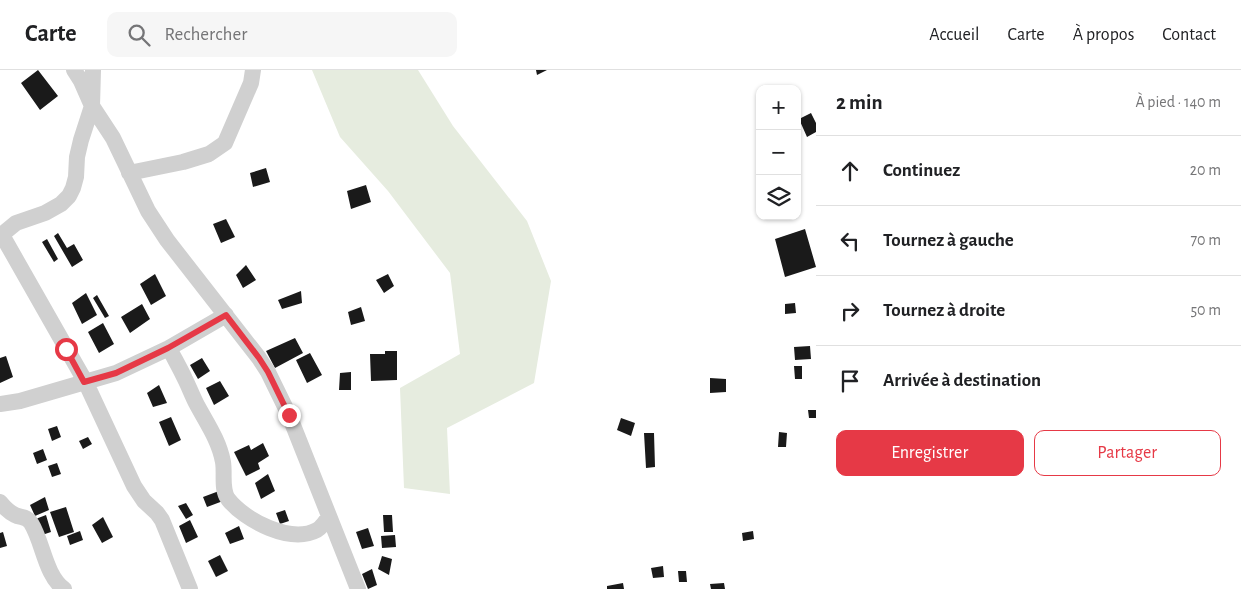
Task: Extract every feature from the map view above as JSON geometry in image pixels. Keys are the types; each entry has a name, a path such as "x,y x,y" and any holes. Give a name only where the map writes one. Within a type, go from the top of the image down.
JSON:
{"street":[{"path":"74,70 81,80 92,106 114,138 148,211 167,240 268,372 289,415 358,589"},
{"path":"93,70 92,106 81,140 77,157 76,177 69,196 61,204 45,213 16,223 1,235 84,382 134,486 144,501 162,520 190,589"},
{"path":"130,173 183,162 209,154 225,143 251,83 253,70"},
{"path":"0,404 20,401 116,373 168,348 226,315"},
{"path":"168,348 218,445 223,462 224,488 227,498 232,504 246,516 266,526 280,532 296,535 319,529 329,516"},
{"path":"0,502 7,510 28,518 57,584 64,589"}],"shaded area":[{"path":"312,70 418,70 453,126 527,221 551,281 534,383 447,428 450,494 404,488 400,388 460,354 450,273 388,191 340,137"}],"building":[{"path":"38,70 58,96 40,110 21,83"},
{"path":"536,70 547,70 537,75"},
{"path":"811,113 816,123 816,132 807,137 801,124 801,118"},
{"path":"266,168 270,182 253,187 250,173"},
{"path":"366,185 371,202 351,209 347,191"},
{"path":"226,219 235,237 221,243 213,224"},
{"path":"805,229 816,267 785,277 775,239"},
{"path":"58,233 67,248 74,244 83,260 72,267 54,236"},
{"path":"47,239 58,259 54,262 42,242"},
{"path":"246,265 256,280 243,288 236,275"},
{"path":"155,274 166,296 151,305 140,284"},
{"path":"388,274 394,286 384,293 376,280"},
{"path":"301,291 302,303 282,309 278,300"},
{"path":"86,293 97,315 82,324 72,303"},
{"path":"97,295 109,316 105,318 93,298"},
{"path":"795,303 796,313 785,314 785,304"},
{"path":"142,304 150,319 130,333 121,317"},
{"path":"361,307 365,321 351,325 348,312"},
{"path":"103,323 114,344 99,353 88,332"},
{"path":"295,338 303,353 275,368 266,351"},
{"path":"810,346 811,359 795,360 794,347"},
{"path":"385,351 397,351 397,380 371,381 370,354 385,354"},
{"path":"310,353 322,375 307,383 296,360"},
{"path":"6,356 13,377 0,383 0,358"},
{"path":"202,358 210,371 198,379 190,365"},
{"path":"794,366 802,366 802,379 795,379"},
{"path":"351,372 351,390 339,390 340,373"},
{"path":"710,378 726,379 726,392 710,393"},
{"path":"220,381 229,396 214,405 206,388"},
{"path":"159,385 167,403 153,407 147,393"},
{"path":"808,410 816,410 816,418 809,418"},
{"path":"171,417 181,440 169,446 159,422"},
{"path":"621,418 635,423 631,436 617,430"},
{"path":"57,426 61,437 52,441 48,429"},
{"path":"779,432 787,433 786,447 778,447"},
{"path":"644,433 654,433 655,467 646,468"},
{"path":"88,437 92,444 83,449 79,441"},
{"path":"263,443 269,456 258,463 260,469 246,476 234,452 249,445 251,450"},
{"path":"43,449 47,460 37,464 33,453"},
{"path":"57,463 61,474 52,477 48,466"},
{"path":"268,474 275,491 261,499 255,483"},
{"path":"219,491 223,501 207,507 203,497"},
{"path":"45,497 49,510 35,516 30,505"},
{"path":"186,503 193,515 186,519 178,506"},
{"path":"66,507 74,532 59,537 50,512"},
{"path":"285,510 289,521 280,524 276,513"},
{"path":"46,515 51,532 39,536 33,520"},
{"path":"383,515 392,515 393,532 384,532"},
{"path":"103,517 113,537 102,543 92,525"},
{"path":"190,520 198,537 186,543 179,526"},
{"path":"239,526 244,539 230,544 225,533"},
{"path":"368,528 374,546 362,549 356,532"},
{"path":"80,531 83,540 70,545 67,536"},
{"path":"753,531 754,539 743,541 742,533"},
{"path":"3,532 7,546 0,548 0,533"},
{"path":"395,535 396,547 382,548 381,536"},
{"path":"220,555 228,571 216,577 208,561"},
{"path":"382,556 392,559 389,575 378,569"},
{"path":"663,566 664,577 653,578 651,568"},
{"path":"372,569 377,585 368,589 362,574"},
{"path":"678,571 686,571 687,582 679,582"},
{"path":"623,583 624,589 607,589 607,586"},
{"path":"724,583 725,589 711,589 710,584"}],"route":[{"path":"66,349 84,382 116,373 168,348 226,315 268,372 289,415"}]}
